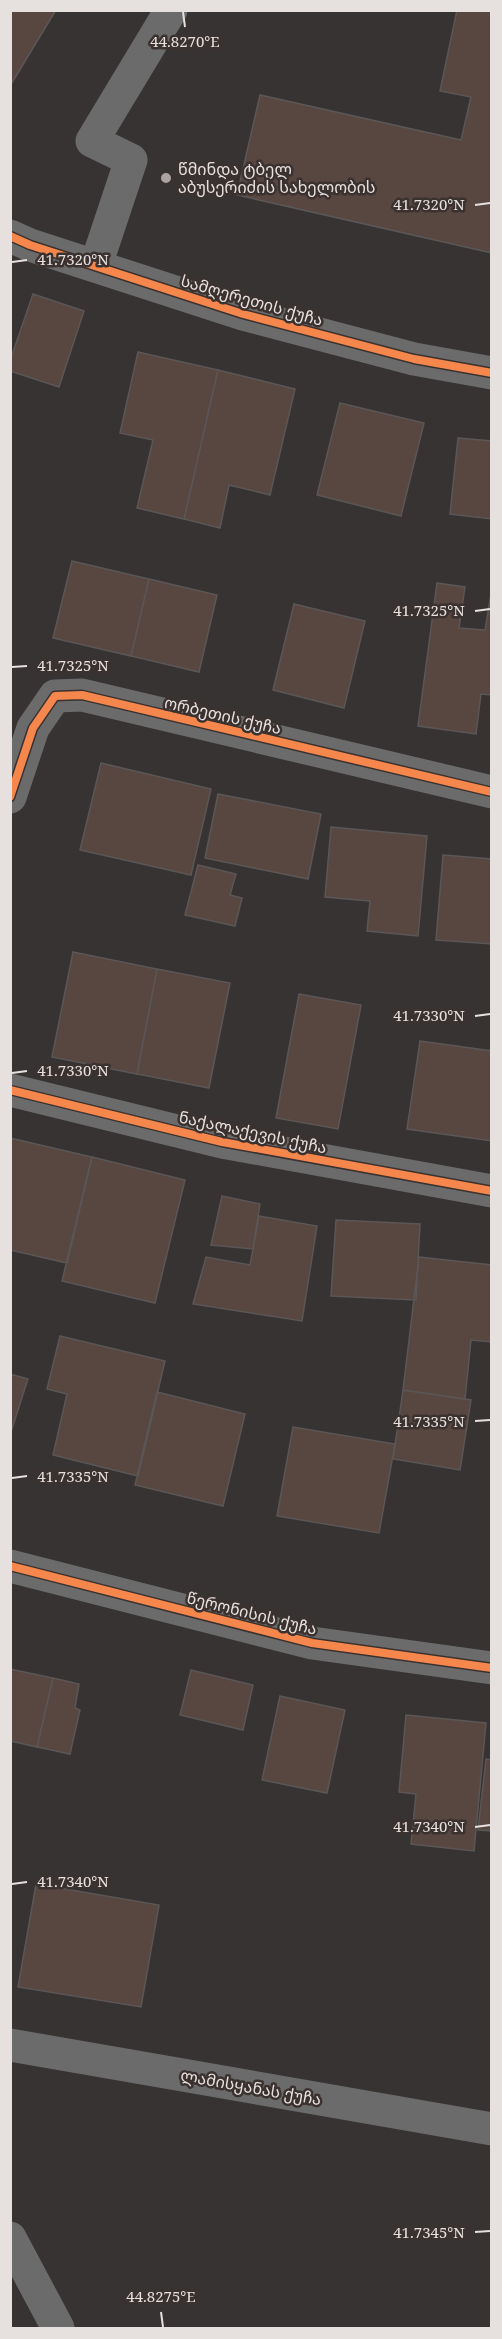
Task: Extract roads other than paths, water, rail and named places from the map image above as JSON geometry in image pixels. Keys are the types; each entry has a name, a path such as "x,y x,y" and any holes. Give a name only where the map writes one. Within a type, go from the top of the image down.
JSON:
{"street":[{"path":"96,266 131,160 92,141 171,10"},
{"name":"სამღერეთის ქუჩა","path":"10,236 30,245 243,314 414,359 492,373"},
{"name":"ორბეთის ქუჩა","path":"10,797 33,728 55,696 82,695 492,792"},
{"name":"ნაქალაქევის ქუჩა","path":"10,1090 222,1142 492,1191"},
{"name":"წერონისის ქუჩა","path":"10,1566 312,1643 492,1668"},
{"name":"ლამისყანას ქუჩა","path":"10,2045 492,2129"},
{"path":"10,2238 58,2328"}],"place":[{"name":"წმინდა ტბელ აბუსერიძის სახელობის","path":"166,178"}]}
